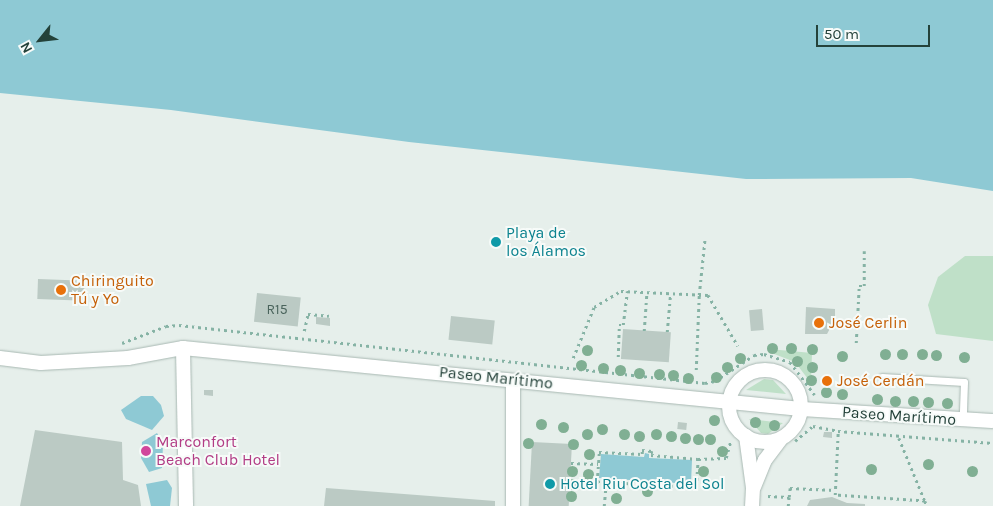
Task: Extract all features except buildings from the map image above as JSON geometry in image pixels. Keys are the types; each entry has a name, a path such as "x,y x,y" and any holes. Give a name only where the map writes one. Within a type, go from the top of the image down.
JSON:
{"street":[{"name":"Paseo Marítimo","path":"0,358 42,363 128,358 183,348 801,409 993,421"},
{"path":"183,348 186,506"},
{"path":"752,506 753,488 746,436 730,417 731,393 745,376 767,370 783,375 796,387 801,409 787,441 765,460 753,488"},
{"path":"513,381 513,506"},
{"path":"746,436 769,442 787,441"}],"lane":[{"path":"0,358 0,363"},
{"path":"882,377 964,382 963,420"}],"path":[{"path":"696,370 699,295 705,237"},
{"path":"856,343 859,286 864,286 864,251"},
{"path":"573,358 594,307 620,291 708,295 738,346"},
{"path":"618,357 619,325 624,325 626,291"},
{"path":"644,331 647,292"},
{"path":"667,332 670,293"},
{"path":"304,331 308,314 329,316"},
{"path":"119,343 166,326 179,325 705,383 715,382 749,358 764,354 790,362 802,373 814,395 821,398"},
{"path":"787,441 813,426 899,438 993,443"},
{"path":"838,431 834,495 925,501"},
{"path":"899,438 927,506"},
{"path":"698,458 696,487 597,482 599,452 642,454 642,450 652,451 651,455 726,458 730,443"},
{"path":"571,463 598,464"},
{"path":"604,506 606,483"},
{"path":"767,501 769,488"},
{"path":"788,506 790,488 835,490"},
{"path":"768,496 789,497"}],"green space":[{"path":"965,256 993,256 993,341 936,334 928,305 938,277"},
{"path":"769,349 812,353 811,383 795,362 769,352"},
{"path":"764,379 773,380 786,394 746,390"},
{"path":"749,419 783,423 768,434 761,433"}],"water":[{"path":"0,0 993,0 993,191 911,178 746,179 409,142 171,110 0,93"},
{"path":"141,396 153,396 161,405 164,416 152,430 126,419 121,410"},
{"path":"157,433 163,444 162,468 149,472 141,458 142,442"},
{"path":"645,453 649,454 649,458 692,460 691,484 599,478 601,454 644,457"},
{"path":"167,480 172,488 170,506 151,506 146,484"}],"place":[{"name":"Playa de los Álamos","path":"496,242"},
{"name":"Chiringuito Tú y Yo","path":"61,290"},
{"name":"José Cerlin","path":"819,323"},
{"name":"José Cerdán","path":"827,381"},
{"name":"Marconfort Beach Club Hotel","path":"146,451"},
{"name":"Hotel Riu Costa del Sol","path":"550,484"}]}
